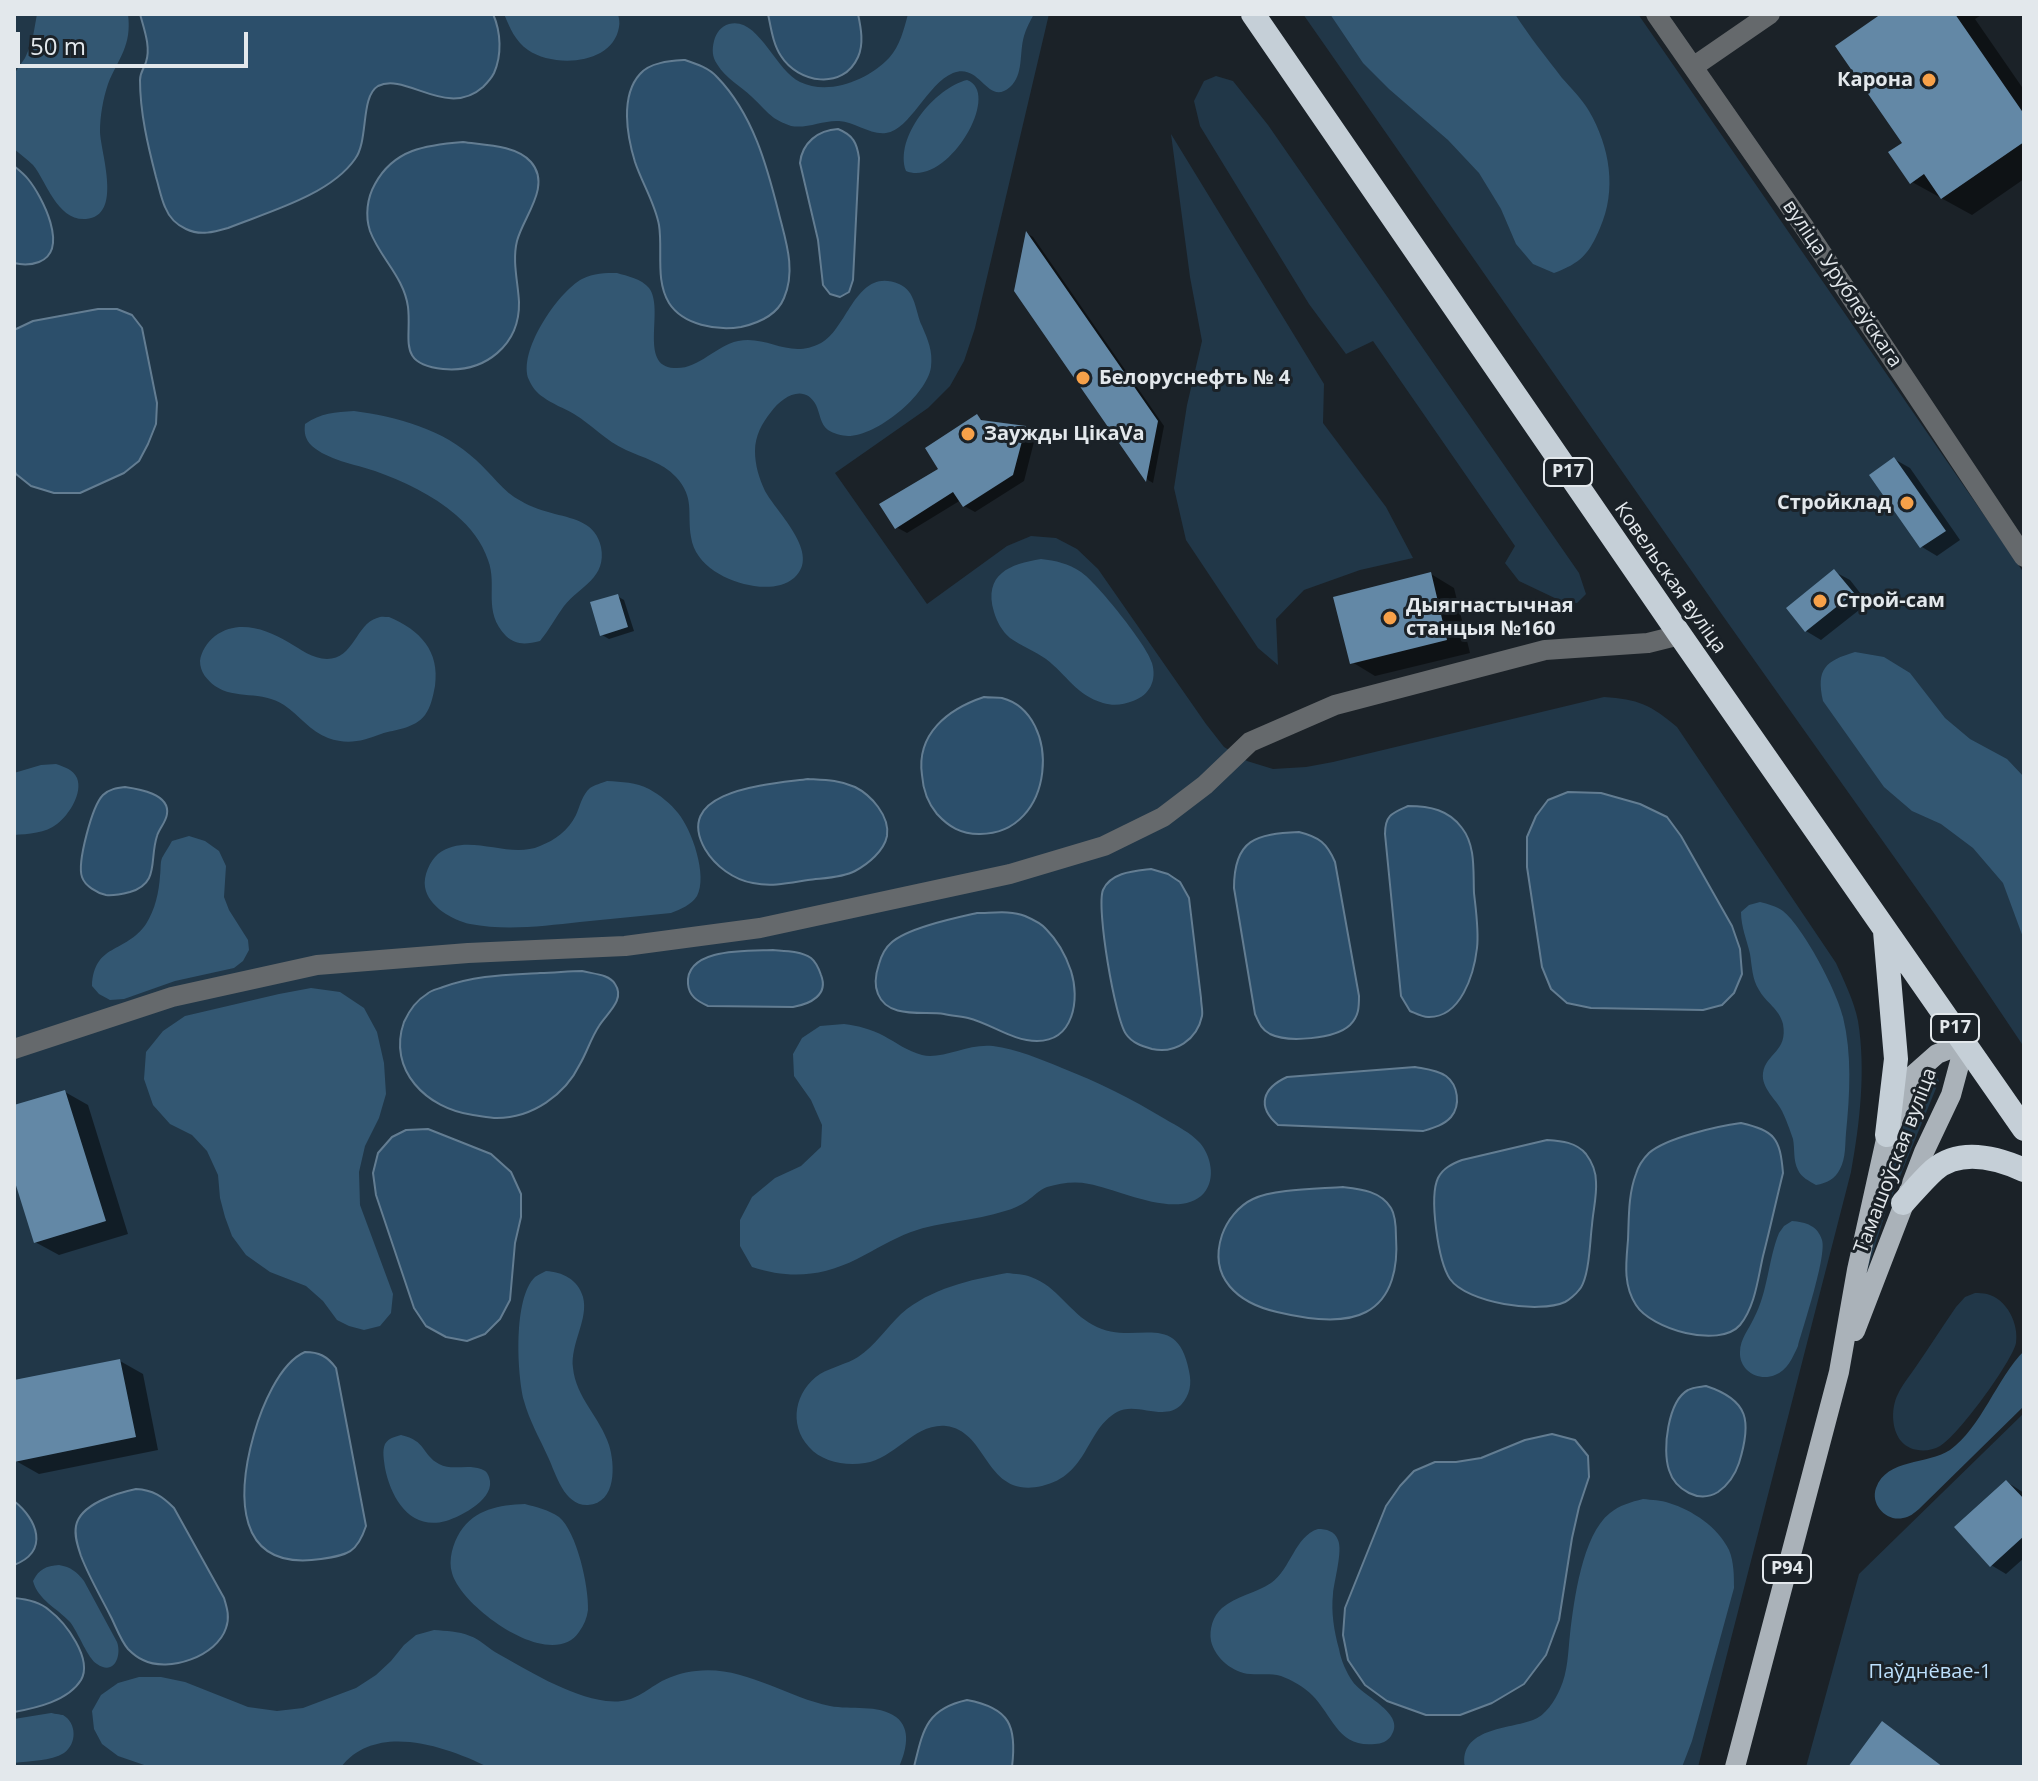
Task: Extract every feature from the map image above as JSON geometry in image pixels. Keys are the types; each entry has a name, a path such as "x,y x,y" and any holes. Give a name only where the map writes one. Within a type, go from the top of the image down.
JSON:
{"highway":[{"name":"Ковельская вуліца","path":"1253,14 2024,1129"},
{"name":"Р94","path":"1885,929 1896,1059 1887,1135"},
{"name":"Р94","path":"1903,1203 1935,1169 1957,1157 1983,1157 2024,1170"}],"main road":[{"name":"Тамашоўская вуліца","path":"1735,1767 1839,1372 1857,1270 1887,1135 1911,1077 1937,1054 1965,1043"},
{"name":"Тамашоўская вуліца","path":"1839,1372 1903,1203 1951,1095 1965,1043"}],"street":[{"name":"вуліца Урублеўскага","path":"1656,14 1807,231 2024,557"},
{"path":"1693,67 1770,14"},
{"path":"14,1049 172,997 317,965 468,953 625,946 745,930 1010,874 1104,846 1163,817 1205,785 1250,742 1335,705 1545,650 1648,643 1680,635"}],"green space":[{"path":"14,14 1049,14 975,328 964,361 950,386 928,408 835,473 927,604 1007,546 1031,536 1056,538 1077,549 1098,569 1224,747 1247,761 1273,769 1333,762 1604,697 1644,704 1677,727 1836,963 1851,999 1858,1021 1862,1077 1851,1172 1698,1767 14,1767"},
{"path":"1303,14 1638,14 2024,573 2024,1047 1936,916"},
{"path":"1216,76 1233,81 1268,125 1579,573 1586,594 1577,603 1561,601 1519,581 1505,563 1515,546 1373,341 1346,354 1309,304 1200,126 1194,101 1204,81"},
{"path":"1171,134 1324,384 1323,423 1386,507 1413,558 1360,570 1304,590 1276,619 1278,665 1258,648 1186,540 1174,488 1187,405 1202,341"},
{"path":"1934,1072 1939,1081 1886,1211 1857,1303 1857,1293 1912,1094"},
{"path":"1975,1293 1994,1297 2010,1313 2016,1328 2012,1353 1983,1398 1948,1440 1930,1450 1909,1447 1895,1430 1893,1411 1896,1399 1956,1307 1965,1297"},
{"name":"Паўднёвае-1","path":"2024,1413 2024,1767 1806,1767 1859,1574"}],"shaded area":[{"path":"37,14 128,14 124,51 108,84 101,114 107,196 104,207 97,215 86,219 67,214 33,165 14,149 14,74 32,42"},
{"path":"140,14 493,14 499,36 499,51 492,77 469,96 441,97 389,83 378,86 369,99 359,151 344,172 330,183 279,209 228,228 202,233 183,227 171,217 156,177 141,105 140,77 148,50"},
{"path":"504,14 618,14 619,25 614,40 606,49 581,60 567,61 539,56 528,50 513,34"},
{"path":"768,14 858,14 861,41 858,57 851,68 832,79 809,77 798,72 778,51"},
{"path":"908,14 1034,14 1024,36 1019,70 1010,87 995,92 970,73 953,73 935,87 903,124 886,133 839,121 791,126 771,116 724,74 713,56 719,30 729,24 739,24 758,36 782,67 800,82 823,87 848,84 870,73 889,58 899,43"},
{"path":"1330,14 1515,14 1586,107 1602,139 1610,184 1605,214 1588,251 1571,265 1554,273 1533,264 1516,244 1501,209 1479,173 1448,140 1363,63"},
{"path":"685,60 714,74 740,107 764,159 787,246 790,266 788,288 781,304 767,317 741,327 701,325 683,317 669,303 662,285 657,217 635,162 630,140 628,105 630,93 640,74 661,63"},
{"path":"967,80 976,88 978,102 965,137 938,166 922,173 906,171 906,144 920,116 942,93"},
{"path":"838,129 853,140 859,158 853,280 849,292 840,297 830,294 823,285 818,240 800,163 804,149 812,139"},
{"path":"463,142 499,147 525,156 537,171 539,181 534,202 517,241 515,264 519,302 513,331 497,353 486,361 458,369 443,369 418,362 412,356 406,296 370,231 368,207 372,189 383,172 401,156 424,147"},
{"path":"14,166 40,197 53,235 48,256 33,264 14,263"},
{"path":"617,273 638,280 649,288 655,309 654,347 657,358 663,365 674,368 699,362 738,341 810,348 830,336 854,302 872,284 884,281 899,284 912,296 930,346 931,367 920,390 899,412 873,429 848,436 825,428 811,398 799,394 781,401 760,430 755,451 759,476 765,491 794,534 803,557 801,568 790,581 775,586 754,586 714,571 694,547 688,499 676,477 659,464 612,442 574,414 550,402 530,383 527,368 534,339 562,296 582,279 595,274"},
{"path":"98,309 117,309 132,315 142,328 157,403 156,424 139,461 124,473 80,493 54,493 31,486 14,469 14,330 33,321"},
{"path":"354,411 403,421 434,432 463,449 515,497 538,509 577,520 595,532 602,558 596,574 564,606 540,641 518,643 499,627 492,608 491,570 485,553 475,535 456,515 417,489 326,455 308,441 305,424 328,414"},
{"path":"1041,559 1062,563 1081,572 1132,629 1152,663 1154,675 1144,695 1118,705 1094,699 1079,690 1046,659 1010,638 1002,629 995,616 992,599 996,580 1010,568"},
{"path":"389,617 410,628 426,643 434,662 435,686 432,701 421,720 368,739 349,742 328,738 276,700 223,690 215,686 201,669 200,661 207,644 215,636 233,628 261,630 327,659 349,648 370,621"},
{"path":"1855,652 1884,657 1910,673 1945,718 1970,739 2007,759 2024,777 2024,940 2003,883 1973,848 1941,824 1912,811 1884,787 1823,701 1821,681 1825,668 1836,659"},
{"path":"984,697 1002,698 1022,708 1035,726 1042,748 1042,772 1036,796 1024,815 1005,829 973,834 951,826 934,809 925,790 921,760 929,735 937,725 958,708"},
{"path":"56,764 71,770 77,778 78,790 70,809 53,827 14,835 14,773"},
{"path":"808,779 855,787 878,807 886,821 887,836 879,852 865,865 838,876 767,885 732,875 709,855 698,829 702,813 713,802 751,788"},
{"path":"607,781 649,789 678,813 693,841 700,865 700,887 689,904 671,913 553,925 484,926 449,916 427,894 425,878 438,854 462,845 515,850 540,846 556,838 569,826 590,788"},
{"path":"125,787 159,797 167,807 167,814 157,836 152,870 146,883 130,892 106,895 92,889 82,877 84,848 90,822 103,795"},
{"path":"1568,792 1601,793 1640,804 1667,817 1681,836 1732,926 1740,949 1742,974 1734,993 1722,1005 1703,1010 1591,1008 1567,1003 1551,989 1542,967 1527,867 1527,837 1536,816 1548,800"},
{"path":"1408,806 1431,808 1451,817 1466,835 1473,859 1478,935 1473,970 1457,1002 1449,1010 1428,1017 1410,1011 1401,996 1385,834 1390,816"},
{"path":"1299,832 1322,842 1335,862 1359,1008 1353,1022 1343,1030 1299,1039 1270,1034 1262,1028 1255,1014 1234,888 1238,859 1250,842 1271,835"},
{"path":"189,836 205,841 219,851 226,866 224,897 248,940 249,950 243,961 234,968 175,981 124,999 110,1000 92,986 98,962 138,934 146,924 156,901 162,858 172,841"},
{"path":"1151,869 1180,882 1189,898 1202,1012 1199,1025 1190,1038 1177,1047 1161,1050 1134,1042 1126,1034 1112,986 1102,918 1103,890 1112,879"},
{"path":"1760,902 1783,911 1800,931 1834,992 1846,1031 1849,1074 1844,1156 1836,1175 1816,1185 1798,1170 1788,1125 1763,1078 1765,1066 1780,1047 1784,1033 1779,1014 1762,995 1755,981 1742,923 1741,912 1749,905"},
{"path":"977,913 1020,914 1042,925 1057,943 1071,971 1075,994 1071,1016 1059,1034 1049,1039 1028,1040 968,1018 898,1011 883,1002 877,990 876,975 882,956 891,943 919,928"},
{"path":"735,951 798,953 813,960 823,982 816,997 806,1004 793,1007 708,1006 690,992 690,972 697,963 708,957"},
{"path":"582,971 605,976 612,981 618,990 617,1001 596,1031 574,1075 546,1103 510,1117 473,1115 440,1105 426,1096 406,1071 400,1040 404,1022 417,1003 430,992 479,978"},
{"path":"311,988 340,992 364,1008 377,1032 384,1063 386,1094 379,1118 365,1146 359,1172 360,1205 393,1294 391,1313 380,1326 364,1330 337,1320 323,1301 306,1286 270,1272 246,1255 232,1236 220,1198 218,1175 207,1151 192,1135 170,1124 153,1105 144,1079 146,1052 163,1031 185,1016"},
{"path":"844,1024 874,1031 922,1055 993,1046 1011,1049 1089,1079 1196,1139 1209,1161 1211,1174 1208,1187 1193,1201 1165,1204 1089,1184 1063,1184 1044,1188 1008,1210 911,1232 831,1270 792,1274 752,1267 740,1246 740,1220 752,1197 775,1178 801,1166 821,1147 822,1125 811,1100 794,1076 793,1054 802,1038 820,1026"},
{"path":"1415,1067 1446,1076 1457,1095 1451,1117 1423,1131 1278,1125 1265,1104 1272,1086 1287,1077"},
{"path":"1741,1123 1761,1129 1774,1138 1783,1173 1753,1301 1740,1325 1730,1332 1702,1336 1686,1333 1644,1314 1632,1297 1626,1265 1632,1190 1641,1163 1657,1148 1706,1130"},
{"path":"428,1129 491,1154 511,1172 521,1194 510,1300 500,1319 485,1334 467,1341 446,1337 426,1326 414,1308 376,1195 373,1173 378,1153 392,1137 406,1130"},
{"path":"1547,1140 1578,1147 1588,1157 1594,1171 1595,1198 1588,1262 1582,1285 1565,1302 1538,1307 1504,1304 1471,1294 1450,1279 1442,1258 1434,1199 1438,1178 1445,1169 1462,1160"},
{"path":"1343,1187 1376,1194 1387,1202 1394,1215 1395,1269 1388,1290 1375,1306 1356,1316 1310,1318 1263,1308 1239,1295 1230,1286 1219,1264 1219,1250 1227,1224 1243,1206 1272,1193"},
{"path":"1792,1221 1807,1224 1818,1231 1823,1248 1821,1261 1794,1355 1779,1373 1769,1377 1756,1376 1743,1364 1740,1347 1762,1298 1779,1233"},
{"path":"546,1271 569,1278 581,1291 584,1314 574,1350 575,1379 605,1435 611,1453 613,1472 609,1490 597,1503 588,1505 573,1500 562,1488 524,1401 519,1355 520,1318 528,1287 535,1277"},
{"path":"1007,1273 1040,1281 1085,1320 1108,1331 1164,1334 1175,1340 1183,1352 1190,1376 1190,1389 1184,1401 1174,1410 1166,1412 1125,1409 1117,1412 1098,1430 1069,1472 1042,1486 1023,1487 1009,1483 997,1474 971,1439 946,1426 924,1430 886,1455 865,1463 834,1462 809,1447 798,1428 797,1408 811,1381 864,1353 901,1314 925,1298 965,1282"},
{"path":"2024,1351 2024,1406 1914,1513 1897,1519 1881,1511 1875,1494 1881,1478 1898,1467 1941,1455 1961,1441"},
{"path":"305,1352 322,1356 336,1368 366,1526 359,1542 345,1554 292,1560 271,1553 257,1541 248,1524 245,1481 248,1457 266,1400 287,1366"},
{"path":"1706,1386 1739,1405 1746,1424 1739,1463 1731,1479 1718,1492 1704,1497 1689,1493 1676,1483 1669,1470 1666,1451 1668,1427 1676,1404 1688,1390"},
{"path":"1552,1434 1575,1440 1588,1456 1589,1477 1572,1538 1559,1620 1546,1655 1524,1684 1492,1703 1460,1715 1426,1715 1387,1701 1365,1685 1348,1660 1343,1635 1345,1608 1386,1506 1414,1471 1435,1462 1481,1458 1525,1440"},
{"path":"401,1435 420,1444 439,1464 485,1471 490,1485 483,1499 461,1515 446,1521 433,1523 412,1517 397,1501 385,1468 385,1444"},
{"path":"136,1489 157,1494 174,1508 226,1605 227,1624 221,1638 203,1654 178,1663 154,1664 128,1649 88,1572 77,1541 76,1526 84,1512 110,1497"},
{"path":"1643,1499 1678,1506 1704,1520 1724,1542 1733,1564 1734,1588 1682,1767 1465,1767 1469,1744 1477,1737 1537,1718 1552,1703 1565,1676 1577,1587 1592,1537 1610,1513"},
{"path":"14,1501 34,1525 36,1543 25,1559 14,1565"},
{"path":"525,1504 559,1517 571,1535 581,1560 588,1613 579,1632 566,1643 549,1645 508,1631 472,1602 452,1573 453,1546 466,1524 488,1510"},
{"path":"1318,1529 1332,1533 1339,1545 1332,1608 1344,1666 1358,1688 1382,1706 1393,1720 1391,1736 1382,1743 1352,1741 1344,1736 1319,1703 1302,1687 1281,1676 1250,1674 1231,1668 1221,1659 1211,1641 1212,1623 1219,1611 1233,1600 1271,1583 1284,1570 1304,1538"},
{"path":"59,1565 73,1570 84,1581 117,1642 117,1658 108,1668 94,1661 70,1622 35,1588 33,1581 40,1571"},
{"path":"14,1598 37,1603 56,1616 76,1642 84,1671 75,1687 60,1698 14,1712"},
{"path":"434,1630 473,1637 549,1681 578,1694 606,1701 630,1699 678,1674 713,1670 747,1677 830,1706 881,1710 901,1722 906,1734 904,1754 899,1767 488,1767 432,1746 392,1742 373,1745 356,1753 341,1767 150,1767 118,1756 102,1744 94,1729 92,1711 101,1695 118,1683 139,1677 185,1682 248,1707 277,1711 303,1708 356,1688 376,1675 416,1635"},
{"path":"967,1700 993,1708 1008,1721 1013,1740 1012,1767 914,1767 928,1723 943,1709"},
{"path":"51,1713 63,1715 71,1723 74,1734 68,1749 53,1758 14,1763 14,1719"}],"building":[{"name":"Карона","path":"1881,14 1955,14 2024,114 2024,142 1941,199 1924,174 1910,184 1888,152 1902,143 1835,46"},
{"path":"1026,231 1158,421 1146,482 1014,291"},
{"path":"977,414 981,420 1026,426 1013,475 963,507 953,492 895,529 879,504 938,469 925,448"},
{"name":"Стройклад","path":"1894,457 1946,531 1920,548 1869,475"},
{"name":"Строй-сам","path":"1834,569 1854,593 1805,632 1786,608"},
{"name":"Дыягнастычная станцыя №160","path":"1431,572 1447,640 1350,664 1333,597"},
{"path":"618,594 628,627 600,636 590,602"},
{"path":"65,1090 106,1221 34,1243 14,1179 14,1105"},
{"path":"120,1359 136,1437 14,1462 14,1380"},
{"path":"2006,1480 2024,1499 2024,1536 1990,1567 1954,1527"},
{"path":"1882,1721 1943,1767 1848,1767"}],"place":[{"name":"Карона","path":"1929,80"},
{"name":"Белоруснефть № 4","path":"1083,378"},
{"name":"Заужды ЦікаVа","path":"968,434"},
{"name":"Стройклад","path":"1907,503"},
{"name":"Строй-сам","path":"1820,601"},
{"name":"Дыягнастычная станцыя №160","path":"1390,618"}]}
